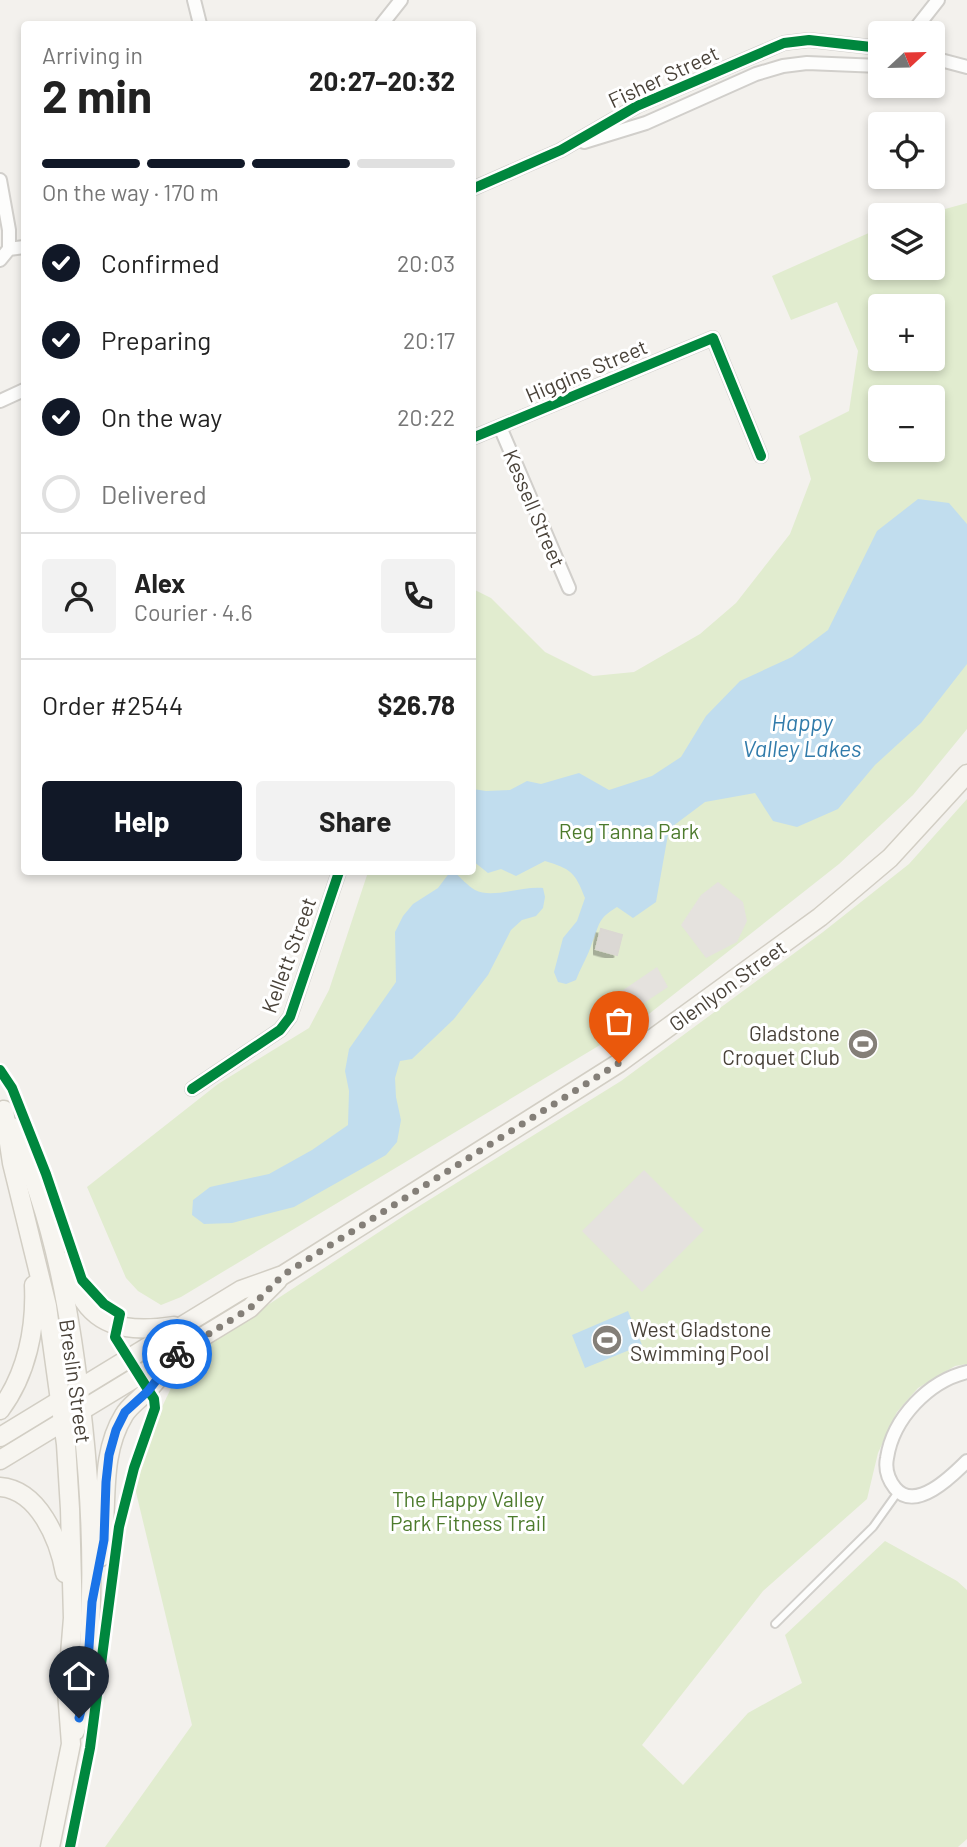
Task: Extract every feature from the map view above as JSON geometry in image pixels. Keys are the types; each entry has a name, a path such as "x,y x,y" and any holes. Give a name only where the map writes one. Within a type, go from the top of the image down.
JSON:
{"main road":[{"name":"Glenlyon Street","path":"0,1437 241,1290 283,1275 619,1063 809,925 890,858 967,774"},
{"name":"Breslin Street","path":"2,1104 28,1160 52,1240 69,1322 79,1389 90,1500 92,1602 86,1692 71,1744"},
{"name":"Breslin Street","path":"2,1104 12,1163 47,1306 64,1421 71,1509 73,1618"},
{"path":"52,1240 82,1298 99,1316 117,1325 134,1329 183,1324"},
{"path":"0,1410 14,1385 32,1335 36,1253"},
{"name":"Glenlyon Street","path":"0,1460 250,1308 283,1275"},
{"path":"92,1602 104,1540 109,1455 116,1430 125,1412 148,1391 180,1350"},
{"path":"0,1487 9,1488 29,1500 40,1511 53,1534 62,1560 73,1618 68,1691 71,1744 50,1847"}],"street":[{"path":"194,0 199,21"},
{"path":"384,21 401,0"},
{"path":"921,21 938,0"},
{"name":"Fisher Street","path":"561,150 637,106 784,43 809,40 868,47"},
{"path":"945,62 967,68"},
{"name":"Fisher Street","path":"476,187 561,150 646,123 756,74 783,65 807,63 868,66"},
{"path":"945,68 967,68"},
{"path":"0,180 9,230 9,249 0,260"},
{"path":"9,249 21,247"},
{"name":"Higgins Street","path":"476,436 713,338 761,456"},
{"path":"0,401 21,391"},
{"name":"Kessell Street","path":"500,427 569,588"},
{"name":"Kellett Street","path":"192,1089 280,1030 290,1017 338,875"},
{"path":"967,1372 942,1380 912,1407 890,1446 886,1470 898,1492 907,1496 937,1487 967,1461"}],"lane":[{"path":"775,1624 873,1527 898,1492"}],"green space":[{"name":"Reg Tanna Park","path":"967,203 967,729 913,795 839,864 640,1021 181,1297 161,1305 138,1291 126,1278 87,1187 218,1084 309,1028 329,990 367,875 476,875 476,590 491,598 545,652 593,676 634,672 700,634 736,603 790,534 811,479 799,436 849,411 858,351 837,302 791,320 772,276 868,233 868,280 945,280 945,209"},
{"name":"The Happy Valley Park Fitness Trail","path":"967,799 967,1364 955,1366 918,1388 897,1412 878,1453 867,1499 763,1591 642,1745 683,1785 748,1713 802,1683 785,1635 885,1541 957,1581 967,1590 967,1839 958,1847 105,1847 192,1725 134,1484 151,1430 173,1384 206,1343 621,1081 823,932 909,864"}],"shaded area":[{"path":"718,882 743,902 747,921 737,942 706,958 681,925 701,895"},
{"path":"657,967 668,987 623,1017 617,1014 607,1001"},
{"path":"644,1170 704,1230 642,1292 582,1231"}],"water":[{"name":"Happy Valley Lakes","path":"918,499 949,503 967,524 967,664 921,723 875,765 838,809 797,827 773,821 755,793 705,802 669,829 656,902 633,918 617,907 606,915 600,922 576,980 566,984 558,982 554,972 563,938 577,921 585,898 575,877 561,866 545,861 516,876 501,869 488,873 476,863 476,789 510,790 527,781 541,784 579,773 609,790 652,776 681,757 706,716 740,681 792,657 828,630 877,531"},
{"path":"448,875 457,875 472,888 482,892 543,888 545,897 543,908 536,916 522,920 511,930 488,975 454,1019 412,1059 400,1061 395,1078 401,1120 397,1142 386,1155 294,1207 232,1223 204,1224 192,1215 193,1200 210,1187 269,1174 312,1150 348,1125 349,1091 345,1071 349,1049 396,982 395,932 403,916 413,904 438,888"},
{"name":"West Gladstone Swimming Pool","path":"628,1311 642,1345 585,1368 572,1335"}],"building":[{"path":"601,929 622,935 617,955 596,949"}],"cycle path":[{"path":"476,187 561,150 637,106 784,43 809,40 868,47"},
{"path":"476,436 713,338 761,456"},
{"path":"192,1089 280,1030 290,1017 338,875"},
{"path":"0,1070 12,1088 46,1174 82,1280 104,1304 120,1314 115,1337 154,1399 155,1408 134,1468 119,1527 90,1748 70,1847"}],"way so far":[{"path":"177,1354 250,1308 283,1275 619,1063"}],"place":[{"name":"Gladstone Croquet Club","path":"863,1044"},
{"name":"West Gladstone Swimming Pool","path":"607,1340"}],"route":[{"path":"79,1718 86,1692 92,1602 104,1540 109,1455 116,1430 125,1412 148,1391 177,1354"}]}
